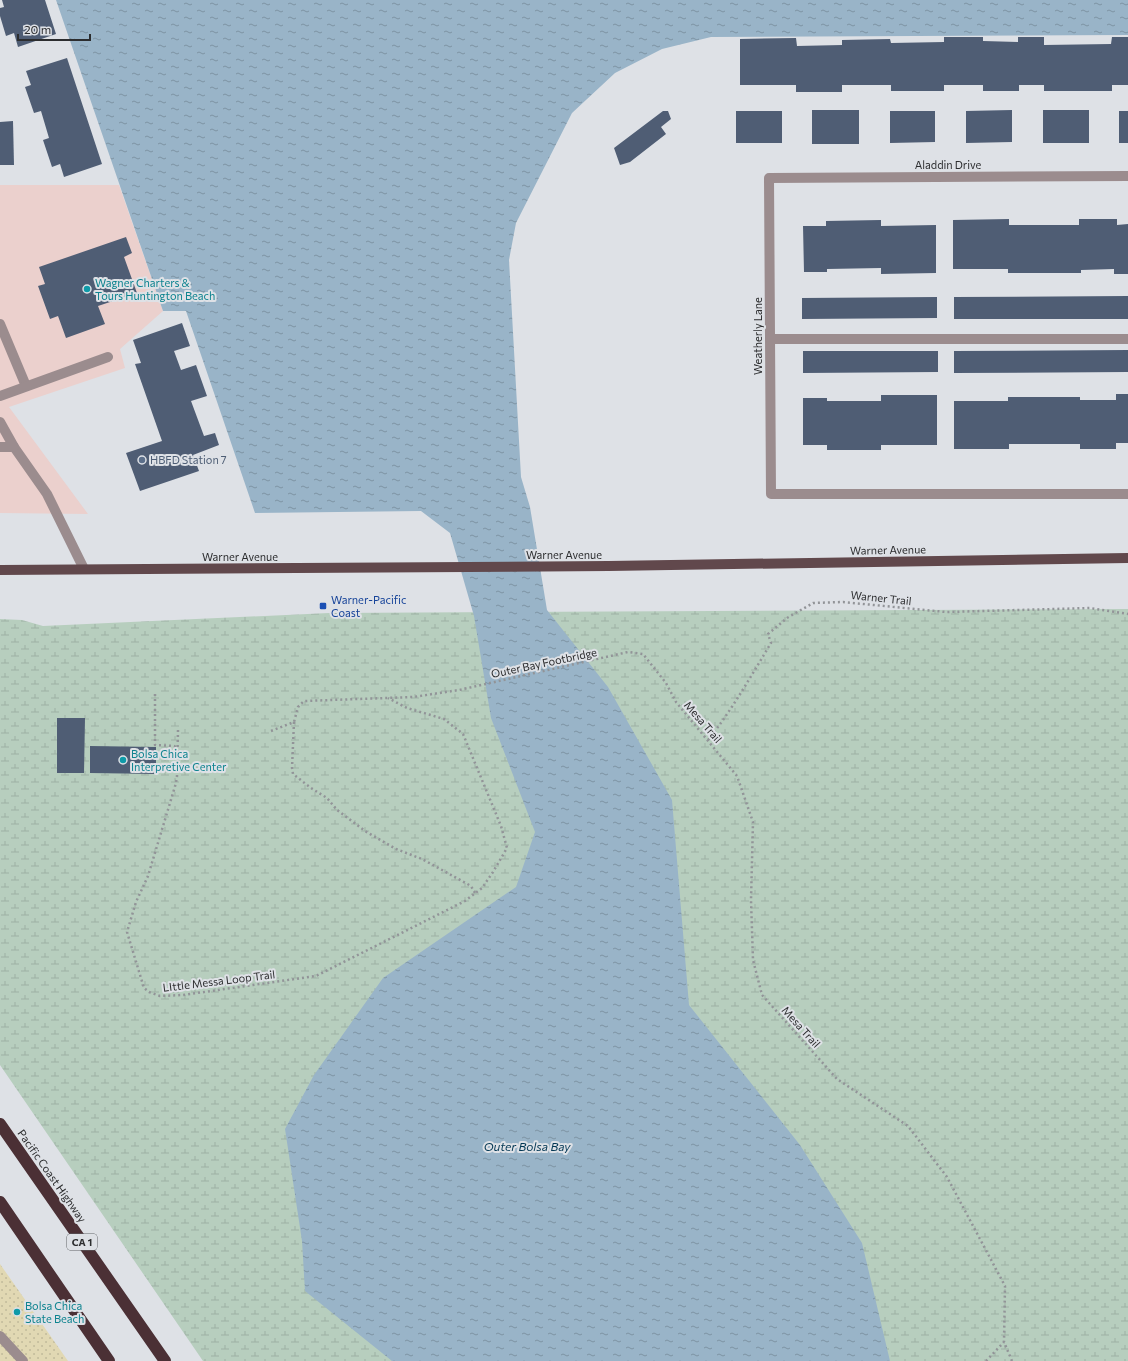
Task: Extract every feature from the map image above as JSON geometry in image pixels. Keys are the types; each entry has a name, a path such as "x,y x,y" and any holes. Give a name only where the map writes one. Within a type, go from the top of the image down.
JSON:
{"highway":[{"name":"Pacific Coast Highway","path":"0,1124 165,1361"},
{"path":"0,1202 109,1361"}],"main road":[{"name":"Warner Avenue","path":"0,570 439,568 1128,558"}],"street":[{"name":"Aladdin Drive","path":"769,178 1128,176"},
{"name":"Weatherly Lane","path":"769,178 771,494 1128,494"},
{"path":"0,324 26,386"},
{"path":"770,339 1128,338"},
{"path":"0,396 108,357"},
{"path":"0,422 14,447 47,494 84,569"},
{"path":"0,447 14,447"},
{"path":"0,1336 23,1361"}],"path":[{"name":"Warner Trail","path":"708,740 744,688 771,643 768,634 787,618 813,603 843,602 946,612 1090,608 1128,614"},
{"name":"Outer Bay Footbridge","path":"294,722 298,707 304,701 413,697 459,690 628,652 643,654 666,683"},
{"name":"Mesa Trail","path":"666,683 676,702 737,776 753,822 753,960 762,995 837,1079 908,1126 947,1177 1005,1286 1004,1342 1012,1361"},
{"path":"155,694 155,745 174,746 178,748"},
{"name":"LIttle Messa Loop Trail","path":"178,730 176,783 148,876 136,902 128,932 144,988 148,992 160,996 183,995 316,976 464,901 482,888 507,848 501,826 463,734 444,719 407,708 387,698"},
{"path":"271,731 294,722 293,774 327,798 338,810 365,831 396,849 422,859 471,886 475,893"},
{"path":"986,1361 1004,1342"}],"shaded area":[{"path":"0,185 119,185 163,311 120,349 125,368 9,407 88,514 0,513"}],"green space":[{"path":"1128,609 1128,1361 203,1361 0,1065 0,619 22,620 43,626 329,613"}],"sand":[{"name":"Bolsa Chica State Beach","path":"0,1264 68,1361 0,1361"}],"water":[{"name":"Outer Bolsa Bay","path":"56,0 1128,0 1128,35 711,37 662,49 615,73 572,113 516,223 509,260 521,477 530,507 547,610 608,687 672,800 689,1005 800,1145 862,1243 890,1361 392,1361 305,1291 302,1241 285,1129 314,1075 383,978 516,887 535,832 491,718 474,616 450,533 421,511 255,513 186,311 163,311"}],"building":[{"path":"2,0 45,0 56,34 18,47 14,33 6,36 0,16 0,8 4,7"},
{"path":"944,37 983,37 983,41 1018,42 1018,37 1044,37 1044,45 1111,44 1112,37 1128,37 1128,85 1112,85 1112,91 1044,91 1044,85 1019,85 1019,91 983,91 983,85 944,85 944,91 891,91 891,85 842,85 842,92 796,92 796,85 740,85 740,39 796,38 797,46 842,45 842,40 890,39 891,43 944,42"},
{"path":"67,58 102,164 64,177 60,164 52,167 43,140 49,138 41,111 34,113 25,87 31,85 26,71"},
{"path":"812,110 859,110 859,144 812,144"},
{"path":"1012,110 1012,142 966,143 966,111"},
{"path":"1043,110 1089,110 1089,143 1043,143"},
{"path":"663,111 668,111 671,119 661,127 666,134 630,162 620,165 614,148"},
{"path":"736,111 782,111 782,143 736,143"},
{"path":"890,111 935,111 935,142 890,143"},
{"path":"1119,111 1128,111 1128,143 1119,143"},
{"path":"13,121 14,165 0,165 0,122"},
{"path":"1009,219 1009,225 1079,225 1079,219 1117,219 1117,225 1128,224 1128,274 1114,274 1114,269 1081,270 1081,273 1008,273 1008,269 953,269 953,220"},
{"path":"881,220 881,226 936,225 936,273 881,274 881,268 827,269 827,272 804,272 803,226 826,226 826,221"},
{"name":"Wagner Charters & Tours Huntington Beach","path":"126,237 132,253 124,257 137,293 98,306 105,324 66,338 58,316 50,319 38,286 45,284 39,267"},
{"path":"1128,296 1128,319 954,319 954,297"},
{"path":"937,297 937,318 802,319 802,298"},
{"path":"182,323 190,346 174,351 181,370 196,365 207,396 191,401 204,436 215,433 219,445 193,455 199,471 140,491 126,453 162,441 135,364 141,363 133,340"},
{"path":"1128,350 1128,372 954,373 954,351"},
{"path":"803,351 938,351 938,372 803,373"},
{"path":"1116,394 1128,394 1128,443 1116,443 1116,449 1080,449 1080,444 1009,444 1009,449 954,449 954,401 1008,401 1008,397 1080,397 1080,400 1116,400"},
{"path":"881,395 937,395 937,445 881,445 881,450 827,450 827,445 803,445 803,398 827,398 827,401 881,401"},
{"path":"57,718 85,718 84,773 57,773"},
{"name":"Bolsa Chica Interpretive Center","path":"90,746 156,747 156,774 90,773"}],"place":[{"name":"Wagner Charters & Tours Huntington Beach","path":"87,289"},
{"name":"HBFD Station 7","path":"142,460"},
{"name":"Warner-Pacific Coast","path":"323,606"},
{"name":"Bolsa Chica Interpretive Center","path":"123,760"},
{"name":"Bolsa Chica State Beach","path":"17,1312"}]}
